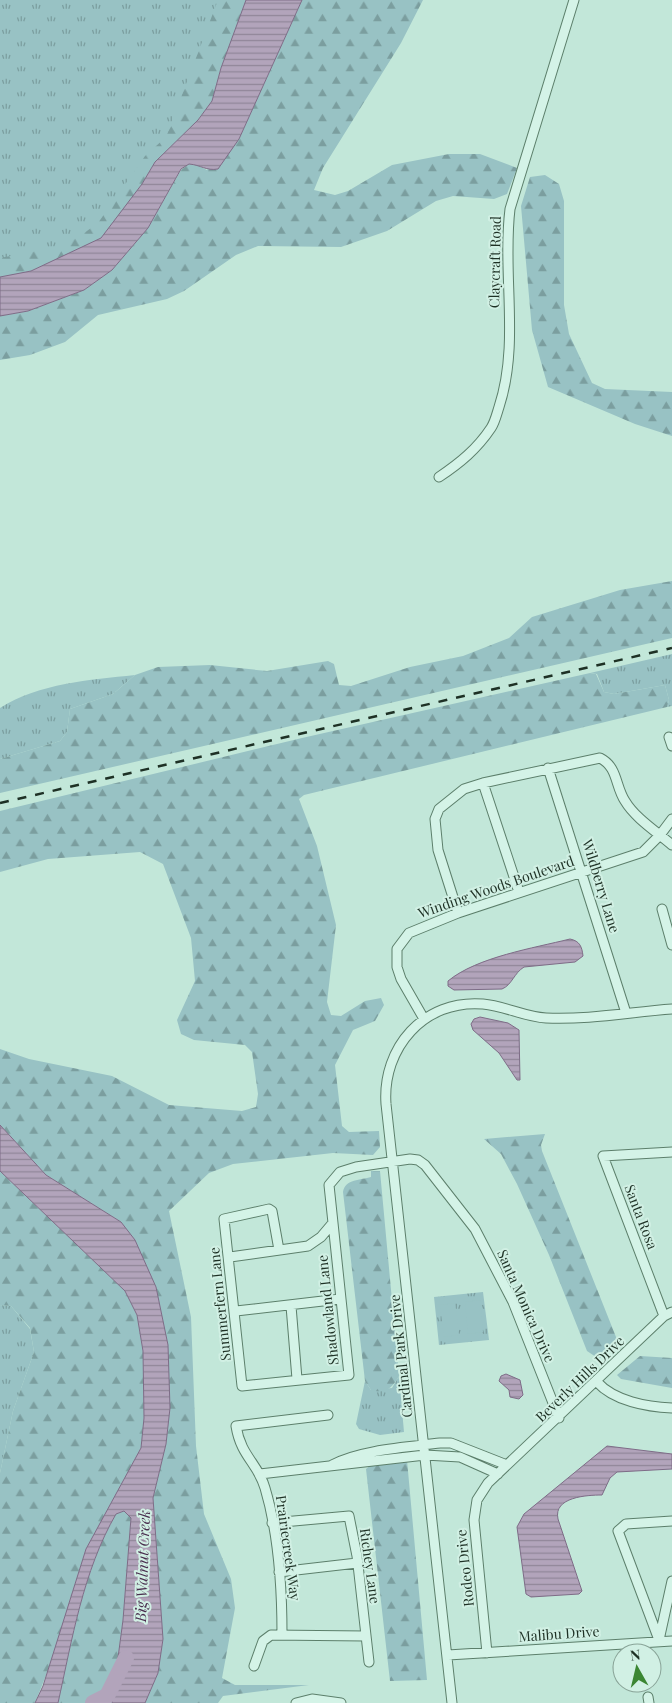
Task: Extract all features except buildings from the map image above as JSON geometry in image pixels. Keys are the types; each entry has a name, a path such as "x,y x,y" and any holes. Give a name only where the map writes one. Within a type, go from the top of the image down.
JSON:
{"street":[{"name":"Claycraft Road","path":"439,477 466,459 492,427 506,384 509,345 507,235 510,209 574,0"},
{"path":"458,913 438,850 435,819 439,809 464,789 548,768 600,758 608,762 613,769 625,801 672,845"},
{"name":"Wildberry Lane","path":"548,768 583,872 626,1013"},
{"path":"483,783 519,892"},
{"name":"Winding Woods Boulevard","path":"424,1019 401,979 397,967 397,949 403,938 415,928 643,852 660,835 672,819"},
{"path":"662,909 672,945"},
{"path":"424,1019 454,1006 474,1004 496,1006 545,1018 672,1009"},
{"name":"Cardinal Park Drive","path":"424,1019 403,1039 391,1061 387,1076 386,1104 394,1160 452,1703"},
{"name":"Santa Rosa","path":"668,1314 603,1156 672,1152"},
{"name":"Santa Monica Drive","path":"332,1224 330,1186 335,1176 351,1169 394,1160 418,1160 425,1165 475,1229 513,1302 558,1418"},
{"name":"Summerfern Lane","path":"242,1386 236,1311 224,1219 264,1208 269,1209 272,1211 279,1250"},
{"path":"230,1257 308,1246 321,1237 332,1224"},
{"name":"Shadowland Lane","path":"242,1386 349,1375 340,1299 340,1277 332,1224"},
{"path":"236,1311 340,1299"},
{"path":"291,1306 297,1380"},
{"name":"Beverly Hills Drive","path":"488,1483 668,1314"},
{"path":"597,1382 604,1390 630,1402 672,1408"},
{"name":"Prairiecreek Way","path":"282,1634 279,1572 265,1488 260,1474 242,1450 236,1426 328,1415"},
{"path":"424,1450 451,1443 507,1465"},
{"path":"260,1474 326,1468 343,1459 368,1452 424,1450 460,1456 498,1474"},
{"name":"Rodeo Drive","path":"487,1653 474,1520 477,1500 488,1483"},
{"name":"Richey Lane","path":"272,1523 349,1516 358,1563 369,1662"},
{"path":"659,1640 618,1531 626,1524 672,1520"},
{"path":"279,1572 358,1563"},
{"path":"659,1640 672,1581"},
{"path":"254,1666 266,1637 282,1634 365,1636"},
{"name":"Malibu Drive","path":"448,1655 659,1640 672,1641"},
{"path":"297,1702 312,1699 341,1703"}],"green space":[{"path":"0,0 260,0 104,240 0,283"},
{"path":"218,0 246,0 221,68 212,101 198,120 155,162 142,184 101,238 31,271 0,277 0,258 51,248 80,236 98,223 145,156 166,137"},
{"path":"302,0 423,0 401,43 323,168 314,190 335,195 348,191 392,165 449,154 480,154 517,168 507,194 494,199 453,196 436,201 387,231 341,247 258,246 236,255 184,291 167,299 98,315 65,342 30,355 0,360 0,316 28,311 84,290 112,270 148,228 181,170 189,164 197,165 207,170 239,139"},
{"path":"545,175 559,184 564,201 564,305 569,334 592,383 605,389 672,392 672,436 635,424 548,387 532,330 521,206 530,177"},
{"path":"672,581 672,638 0,793 0,759 60,741 67,732 70,709 113,694 135,675 158,667 210,665 267,671 328,661 334,664 339,685 351,686 410,667 463,656 509,638 532,617 620,590"},
{"path":"672,654 672,706 667,707 669,700 665,685 614,694 604,692 597,674 590,673"},
{"path":"590,673 596,674 604,692 614,694 665,685 669,700 667,707 304,795 299,799 317,846 336,925 327,1002 331,1015 341,1016 365,1001 381,998 384,1005 375,1021 353,1030 335,1065 342,1126 349,1132 379,1131 380,1147 373,1155 333,1153 233,1164 209,1173 169,1211 191,1317 196,1446 204,1514 231,1579 235,1608 222,1678 235,1685 309,1685 223,1696 218,1703 145,1703 158,1673 163,1639 153,1498 166,1444 170,1408 121,1222 46,1175 0,1125 0,1049 29,1059 112,1076 169,1105 242,1111 256,1107 258,1094 252,1052 245,1045 194,1040 181,1034 177,1020 195,981 191,938 163,864 140,852 48,859 0,872 0,811 302,738"},
{"path":"135,675 113,694 70,709 67,732 60,741 0,759 0,708 15,700 48,688 83,681"},
{"path":"545,1134 541,1145 542,1151 616,1337 617,1347 599,1359 587,1351 549,1255 517,1184 501,1154 484,1139"},
{"path":"0,1171 125,1291 137,1315 143,1351 144,1418 141,1448 120,1490 35,1703 0,1703 0,1473 13,1411 34,1352 30,1328 11,1306 0,1305"},
{"path":"371,1171 380,1171 399,1376 391,1387 381,1391 371,1390 365,1381 343,1192 350,1182 371,1177"},
{"path":"483,1292 489,1340 439,1345 434,1297"},
{"path":"480,1300 483,1332 468,1334 465,1302"},
{"path":"455,1303 459,1335 444,1337 440,1305"},
{"path":"0,1305 11,1306 30,1329 34,1352 13,1411 0,1473"},
{"path":"640,1356 672,1358 672,1388 621,1379 617,1375"},
{"path":"399,1376 404,1432 380,1435 359,1429 356,1424 365,1381 371,1390 392,1388"},
{"path":"407,1460 427,1680 390,1681 366,1469 371,1465"},
{"path":"124,1511 131,1518 123,1620 112,1703 58,1703 87,1582 95,1559 116,1514"}],"water":[{"path":"246,0 302,0 239,139 218,169 189,164 181,169 148,228 112,270 84,290 28,311 0,316 0,277 31,271 101,238 142,184 155,162 198,120 212,101 221,68"},
{"path":"570,939 578,943 582,950 583,956 575,962 524,967 502,989 454,990 448,986 448,981 474,966 506,954"},
{"path":"480,1017 508,1023 519,1030 520,1080 517,1080 499,1053 473,1030 471,1024 474,1019"},
{"path":"0,1125 46,1175 121,1222 135,1240 156,1287 168,1345 170,1408 166,1444 153,1498 163,1639 158,1673 145,1703 112,1703 123,1620 131,1518 124,1511 116,1514 95,1559 87,1582 58,1703 35,1703 43,1686 86,1549 141,1448 144,1418 143,1351 137,1315 125,1291 0,1171"},
{"path":"506,1374 520,1380 523,1395 519,1399 510,1397 509,1390 499,1381 501,1376"},
{"path":"607,1446 672,1454 672,1469 617,1472 610,1478 602,1495 572,1499 561,1506 558,1512 558,1519 582,1591 579,1594 531,1597 526,1594 517,1527 524,1514"}],"waterway":[{"name":"Big Walnut Creek","path":"93,1703 107,1696 126,1658"}],"railway":[{"path":"0,803 672,648"}]}
